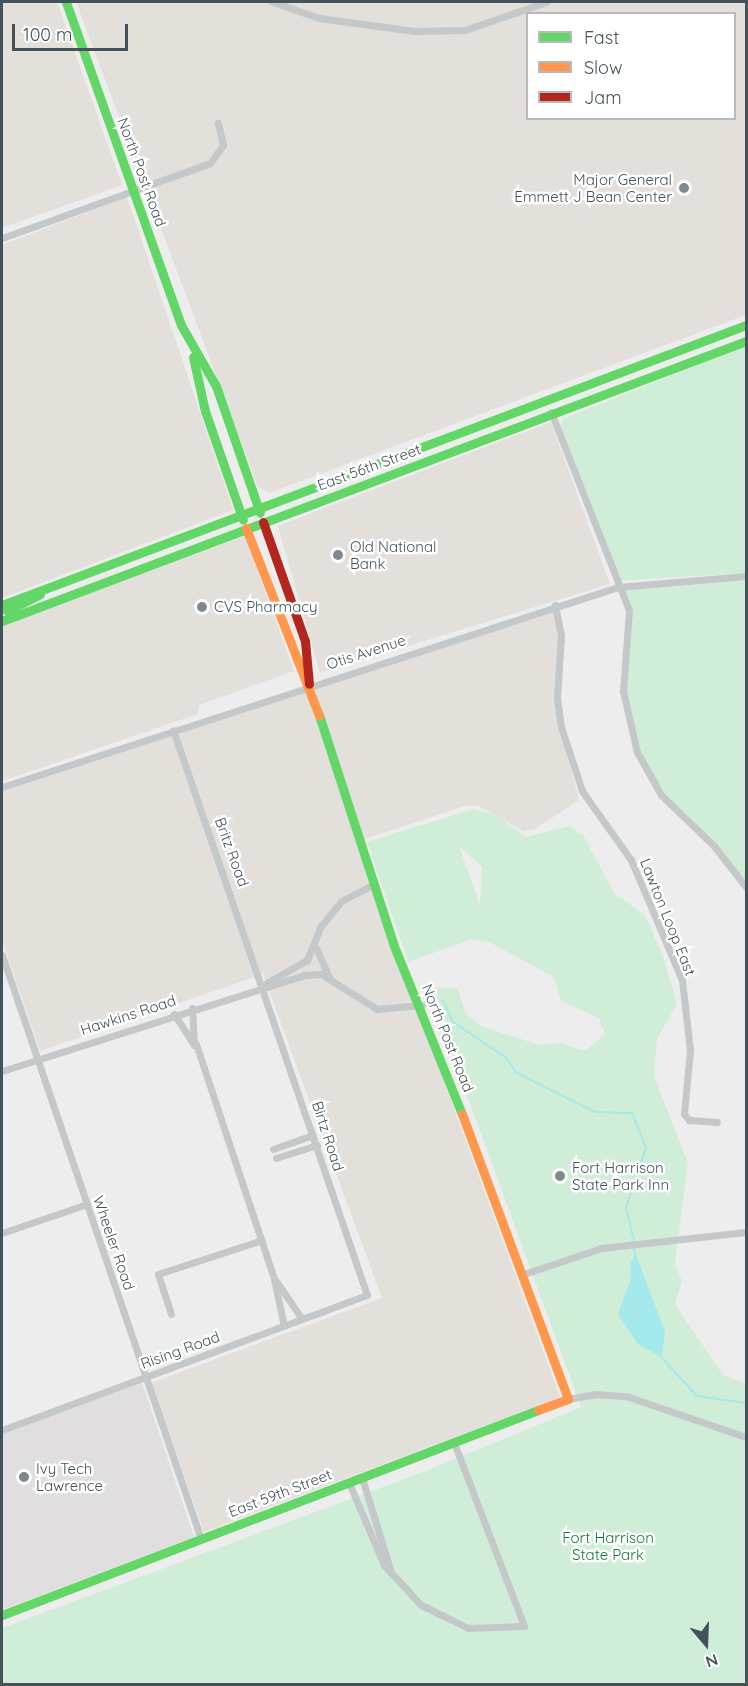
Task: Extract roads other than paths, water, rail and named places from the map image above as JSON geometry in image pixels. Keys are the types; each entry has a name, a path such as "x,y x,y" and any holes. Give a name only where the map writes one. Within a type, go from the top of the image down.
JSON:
{"main road":[{"name":"North Post Road","path":"66,2 192,351 205,411 241,515 288,646 309,684 372,885 422,1005 568,1399"},
{"name":"East 56th Street","path":"2,605 747,326"},
{"name":"East 56th Street","path":"2,621 747,341"},
{"name":"North Post Road","path":"192,351 216,386 305,641 309,684"},
{"path":"76,592 76,584 101,574 110,564"},
{"path":"2,614 38,598 40,590"},
{"name":"East 59th Street","path":"2,1615 568,1399"}],"street":[{"path":"273,2 319,18 414,31 465,30 546,2"},
{"path":"2,238 213,161 223,145 218,123"},
{"path":"552,413 630,616 623,691 639,759 668,803 714,846 747,887"},
{"name":"Otis Avenue","path":"2,786 309,684 618,587 747,576"},
{"name":"Lawton Loop East","path":"555,605 561,634 557,698 561,728 586,799 631,860 682,980 690,1050 684,1114 688,1120 717,1122"},
{"name":"Britz Road","path":"173,730 263,985"},
{"name":"Hawkins Road","path":"263,985 301,965 315,948 321,926 341,901 372,885"},
{"path":"315,948 331,979"},
{"name":"Wheeler Road","path":"2,955 201,1539"},
{"name":"Hawkins Road","path":"2,1071 263,985 314,973 331,979 377,1009 422,1005"},
{"name":"Birtz Road","path":"263,985 367,1295"},
{"path":"192,1008 196,1044 262,1240 274,1279 284,1326"},
{"path":"174,1014 196,1044"},
{"path":"273,1149 313,1135"},
{"path":"276,1158 317,1145"},
{"path":"2,1233 87,1204"},
{"path":"521,1275 610,1247 747,1233"},
{"path":"171,1314 158,1274 262,1240"},
{"path":"274,1279 302,1319"},
{"name":"Rising Road","path":"2,1430 367,1295"},
{"path":"568,1399 594,1394 626,1396 747,1437"},
{"path":"349,1483 390,1569 414,1599 449,1622 481,1630 524,1626 454,1443"},
{"path":"362,1478 390,1569"}],"water":[{"path":"637,1257 665,1332 662,1358 638,1344 618,1314 631,1278 630,1261"}],"waterway":[{"path":"443,1000 453,1022 505,1057 517,1073 595,1112 632,1113 646,1148 626,1208 634,1241"},
{"path":"634,1247 635,1257"},
{"path":"662,1358 697,1396 746,1403"}],"place":[{"name":"Major General Emmett J Bean Center","path":"684,188"},
{"name":"Old National Bank","path":"338,555"},
{"name":"CVS Pharmacy","path":"202,607"},
{"name":"Fort Harrison State Park Inn","path":"560,1176"},
{"name":"Ivy Tech Lawrence","path":"24,1477"}],"park label":[{"name":"Fort Harrison State Park","path":"608,1546"}]}
